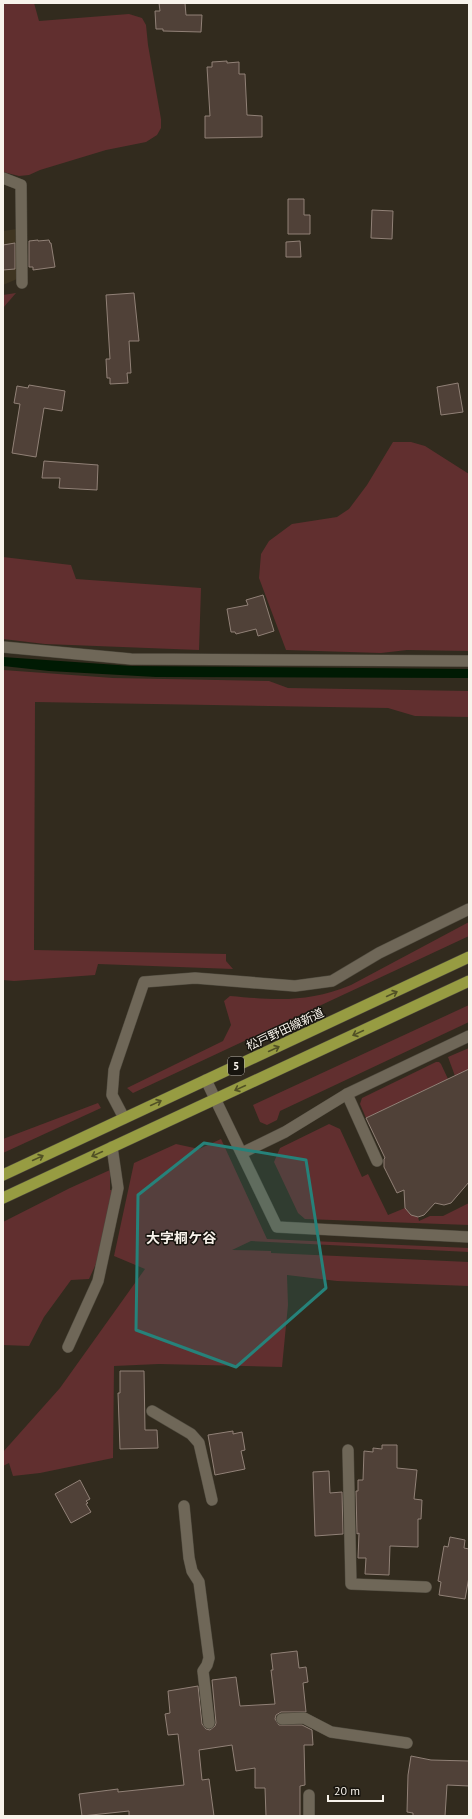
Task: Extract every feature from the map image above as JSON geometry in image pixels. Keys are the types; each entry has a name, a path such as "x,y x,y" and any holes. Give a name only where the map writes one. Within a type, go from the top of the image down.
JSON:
{"main road":[{"name":"松戸野田線新道","path":"3,1175 469,957"},
{"name":"5","path":"3,1198 469,981"}],"street":[{"path":"3,178 21,185 22,283"},
{"path":"3,647 131,659 469,661"},
{"path":"124,1118 112,1095 114,1070 144,982 195,978 295,986 332,981 379,953 469,909"},
{"path":"242,1153 285,1132 347,1094 469,1036"},
{"path":"206,1080 277,1227 469,1237"},
{"path":"347,1094 376,1162"},
{"path":"68,1347 98,1281 118,1188 112,1147"},
{"path":"152,1411 192,1434 199,1443 212,1500"},
{"path":"348,1450 351,1584 426,1588"},
{"path":"184,1506 192,1571 199,1582 209,1658 207,1666 202,1671 209,1723"},
{"path":"282,1719 304,1718 331,1732 407,1743"},
{"path":"309,1795 309,1816"}],"highlighted area":[{"path":"204,1143 306,1160 326,1288 236,1367 136,1330 138,1195"}],"shaded area":[{"path":"3,3 34,3 39,21 129,14 142,18 146,25 161,119 161,128 157,135 146,142 106,150 40,170 29,175 19,176 3,172"},
{"path":"17,229 17,279 3,285 3,231"},
{"path":"16,293 3,308 3,295"},
{"path":"393,442 411,442 425,446 469,474 469,651 407,650 381,653 286,650 259,578 261,554 269,541 292,524 337,517 349,509 367,485"},
{"path":"3,557 71,565 76,579 201,588 199,650 45,644 3,639"},
{"path":"3,657 132,666 469,669 469,678 156,677 49,671 3,666"},
{"path":"3,670 113,678 269,681 288,688 469,691 469,717 415,716 388,708 35,702 34,950 226,954 226,961 233,969 98,964 95,975 14,981 3,980"},
{"path":"469,922 469,936 133,1093 127,1088 223,1041 231,1025 224,1001 230,996 291,999 320,995 335,991 351,985"},
{"path":"469,1005 469,1022 280,1111 277,1120 267,1125 260,1122 253,1105"},
{"path":"469,1048 469,1070 455,1076 448,1057"},
{"path":"436,1062 441,1064 448,1079 366,1118 360,1104 362,1098"},
{"path":"98,1103 101,1108 3,1153 3,1139"},
{"path":"329,1124 340,1129 362,1177 368,1174 388,1215 405,1208 411,1215 418,1217 419,1221 430,1216 443,1216 469,1203 469,1225 305,1219 298,1213 274,1162 280,1148"},
{"path":"221,1139 267,1239 469,1248 469,1252 251,1241 232,1250 469,1262 469,1286 337,1281 287,1275 288,1305 282,1367 159,1364 114,1366 113,1458 40,1473 13,1476 9,1463 3,1466 3,1452 60,1388 145,1269 114,1256 134,1163 176,1144 199,1149"},
{"path":"110,1170 110,1190 112,1190 101,1253 89,1279 71,1280 44,1317 29,1346 3,1345 3,1222 70,1188"}],"building":[{"path":"159,3 185,3 186,15 202,15 201,32 163,31 163,29 156,29 155,11 160,11"},
{"path":"227,61 227,63 239,62 239,74 245,74 247,115 262,116 262,137 205,138 205,116 210,116 207,67 212,67 212,62"},
{"path":"288,199 304,199 304,215 310,215 310,234 288,234"},
{"path":"372,210 393,211 392,239 371,238"},
{"path":"49,240 51,243 55,267 33,270 33,267 29,267 29,241"},
{"path":"300,241 301,257 286,257 286,242"},
{"path":"15,243 15,269 3,270 3,245"},
{"path":"134,293 139,341 129,341 131,373 127,373 128,383 110,384 110,378 107,378 106,359 110,359 106,295"},
{"path":"458,383 463,412 441,415 437,387"},
{"path":"29,385 65,391 62,411 44,408 36,457 12,453 20,404 14,403 17,386 28,388"},
{"path":"44,461 98,465 97,490 59,488 60,478 42,478"},
{"path":"263,595 274,631 258,636 256,629 236,634 235,632 231,632 227,609 248,605 246,600"},
{"path":"469,1069 469,1182 451,1203 444,1205 435,1203 424,1215 418,1217 411,1215 405,1208 404,1190 397,1193 384,1167 385,1158 366,1118"},
{"path":"120,1371 144,1371 145,1430 157,1430 158,1448 120,1449 118,1393 120,1393"},
{"path":"233,1431 233,1434 242,1432 245,1450 241,1451 245,1469 215,1475 208,1435"},
{"path":"382,1445 397,1445 397,1468 417,1470 414,1499 422,1500 421,1519 418,1519 418,1547 390,1546 389,1575 365,1574 366,1558 358,1558 359,1533 357,1534 356,1491 358,1491 358,1480 363,1480 364,1451 373,1452 373,1448 382,1449"},
{"path":"329,1471 330,1493 342,1492 343,1534 315,1536 313,1472"},
{"path":"80,1480 90,1499 86,1501 88,1503 86,1504 91,1512 71,1523 55,1494"},
{"path":"450,1537 465,1540 464,1548 469,1549 469,1577 465,1599 439,1595 441,1582 438,1581 444,1546 448,1547"},
{"path":"297,1651 299,1668 306,1667 308,1682 303,1683 306,1712 281,1712 276,1715 275,1719 279,1725 302,1725 312,1730 313,1745 304,1745 305,1785 300,1786 300,1816 266,1816 265,1788 255,1788 255,1768 236,1771 232,1745 199,1750 202,1780 209,1779 214,1816 129,1816 129,1811 82,1816 79,1794 118,1789 118,1792 184,1785 178,1734 168,1735 165,1714 170,1713 168,1691 198,1686 202,1724 206,1729 210,1730 216,1723 212,1680 236,1677 240,1706 275,1704 271,1670 273,1670 271,1654"},
{"path":"411,1756 431,1760 469,1761 469,1786 447,1785 445,1816 413,1816 413,1813 407,1812 408,1775"}],"district":[{"name":"大字桐ケ谷","path":"181,1238"}]}
